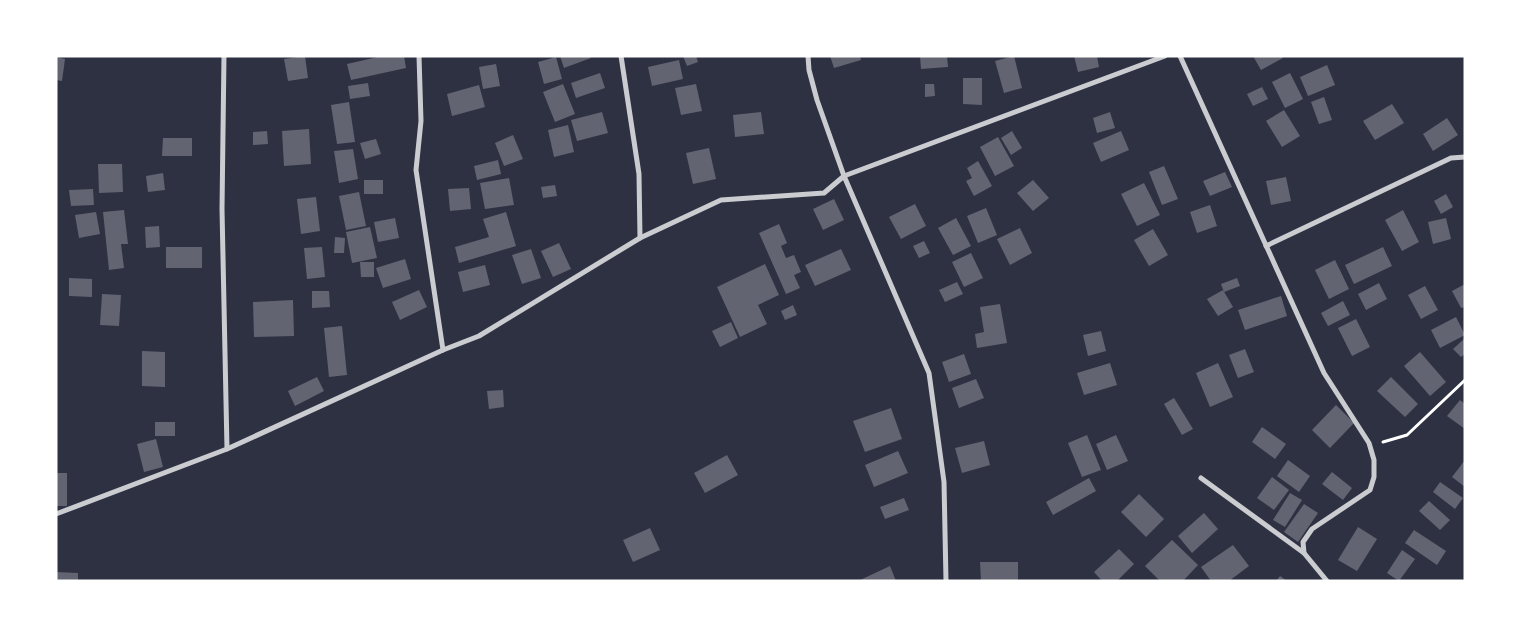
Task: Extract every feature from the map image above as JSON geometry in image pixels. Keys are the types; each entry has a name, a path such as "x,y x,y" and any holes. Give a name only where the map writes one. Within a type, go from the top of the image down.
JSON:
{"street":[{"path":"224,56 222,209 227,449"},
{"path":"419,56 421,121 416,170 443,350"},
{"path":"621,56 638,174 640,238"},
{"path":"808,56 809,70 817,100 844,176 929,373 944,482 946,581"},
{"path":"56,514 227,449 443,350 479,336 640,238 721,200 824,193 844,176 1165,56"},
{"path":"1180,56 1324,373 1369,443 1374,460 1374,477 1370,490 1312,529 1303,542 1304,552"},
{"path":"1266,246 1451,158 1465,156"},
{"path":"1200,478 1304,552 1327,581"}],"path":[{"path":"1369,443 1387,442 1407,435 1464,382"}],"building":[{"path":"305,56 308,78 288,81 284,59"},
{"path":"382,56 404,56 406,68 351,80 347,64"},
{"path":"560,56 590,56 591,58 564,68"},
{"path":"683,56 696,56 698,62 687,66"},
{"path":"830,56 860,56 861,60 834,68"},
{"path":"920,56 947,56 948,67 921,69"},
{"path":"1014,56 1022,88 1004,93 995,61"},
{"path":"1074,56 1097,56 1099,67 1078,72"},
{"path":"1253,56 1282,56 1283,58 1261,70"},
{"path":"56,57 65,59 62,81 56,80"},
{"path":"556,57 562,79 544,84 538,62"},
{"path":"679,60 683,79 652,86 648,67"},
{"path":"496,64 500,86 483,89 479,67"},
{"path":"1327,65 1335,85 1308,96 1300,77"},
{"path":"600,73 605,88 576,98 571,83"},
{"path":"1290,73 1303,99 1285,108 1272,82"},
{"path":"963,78 982,78 982,105 963,104"},
{"path":"368,83 370,96 350,99 348,86"},
{"path":"563,84 575,114 555,122 543,92"},
{"path":"696,84 702,111 681,115 675,88"},
{"path":"925,84 934,84 935,96 925,97"},
{"path":"479,85 485,107 452,116 447,94"},
{"path":"1262,87 1268,99 1253,106 1247,94"},
{"path":"1324,97 1332,120 1319,124 1311,102"},
{"path":"349,102 355,142 337,144 331,105"},
{"path":"1392,104 1404,123 1375,140 1363,121"},
{"path":"1284,110 1300,136 1282,147 1266,121"},
{"path":"602,112 608,133 577,141 571,120"},
{"path":"761,112 764,134 735,137 733,115"},
{"path":"1110,112 1115,128 1097,133 1093,118"},
{"path":"1447,118 1458,135 1433,151 1423,134"},
{"path":"568,125 574,152 554,157 548,130"},
{"path":"309,129 311,164 284,166 282,131"},
{"path":"267,131 268,144 253,145 253,132"},
{"path":"1012,131 1022,148 1011,155 1001,138"},
{"path":"1121,131 1129,150 1101,162 1093,143"},
{"path":"513,135 523,159 504,166 495,143"},
{"path":"998,137 1014,166 995,176 980,147"},
{"path":"163,138 192,138 192,156 162,156"},
{"path":"376,139 381,154 365,159 360,143"},
{"path":"709,148 716,179 693,184 686,153"},
{"path":"353,149 358,179 339,183 334,151"},
{"path":"498,160 501,174 477,180 474,166"},
{"path":"978,161 992,186 974,196 966,181 972,178 967,168"},
{"path":"98,164 122,164 123,192 99,193"},
{"path":"1164,166 1178,199 1162,205 1149,172"},
{"path":"1225,172 1232,187 1210,196 1203,181"},
{"path":"163,173 165,190 148,192 146,176"},
{"path":"1286,177 1291,201 1271,205 1266,181"},
{"path":"509,178 514,205 485,209 480,183"},
{"path":"364,180 383,180 383,194 364,194"},
{"path":"1033,180 1049,198 1033,211 1017,193"},
{"path":"1144,183 1160,215 1137,226 1121,194"},
{"path":"555,185 557,196 543,198 541,187"},
{"path":"469,188 471,209 450,211 448,189"},
{"path":"93,189 94,205 71,206 69,190"},
{"path":"359,192 366,226 346,230 339,196"},
{"path":"1446,194 1453,207 1441,214 1434,201"},
{"path":"316,197 320,231 301,234 297,199"},
{"path":"834,199 844,220 823,230 813,209"},
{"path":"915,204 926,226 901,239 889,217"},
{"path":"1210,205 1217,226 1197,233 1190,212"},
{"path":"986,208 997,235 978,243 967,216"},
{"path":"124,210 128,244 121,244 124,268 109,270 103,212"},
{"path":"1403,210 1419,242 1402,251 1385,220"},
{"path":"96,212 100,234 79,238 75,215"},
{"path":"506,212 516,246 459,263 455,247 489,237 483,219"},
{"path":"395,218 399,238 378,242 374,222"},
{"path":"956,218 971,246 953,255 938,228"},
{"path":"1446,218 1451,239 1433,244 1428,222"},
{"path":"779,224 787,243 781,246 786,258 794,255 801,272 794,275 800,288 786,294 759,233"},
{"path":"159,226 160,247 146,248 145,227"},
{"path":"370,227 377,258 352,263 346,232"},
{"path":"1020,228 1032,253 1010,265 997,239"},
{"path":"1153,229 1168,255 1149,266 1134,240"},
{"path":"335,237 345,238 344,253 334,253"},
{"path":"924,241 930,253 919,258 913,246"},
{"path":"559,243 571,269 553,277 541,251"},
{"path":"166,247 202,247 202,268 166,268"},
{"path":"322,247 325,277 307,279 304,248"},
{"path":"1383,247 1392,266 1354,284 1345,265"},
{"path":"531,249 541,278 522,284 512,255"},
{"path":"841,249 851,270 815,286 805,265"},
{"path":"971,253 983,278 964,287 952,262"},
{"path":"405,259 411,279 383,288 376,268"},
{"path":"1335,260 1349,289 1329,299 1315,270"},
{"path":"360,262 374,262 374,277 361,277"},
{"path":"765,264 779,295 758,305 767,324 740,337 717,287"},
{"path":"485,265 490,285 463,292 458,272"},
{"path":"69,278 92,279 92,297 69,296"},
{"path":"1237,278 1240,286 1224,292 1221,284"},
{"path":"957,282 963,294 945,302 939,290"},
{"path":"1379,283 1387,299 1366,310 1358,294"},
{"path":"1465,284 1465,307 1461,308 1452,291"},
{"path":"1425,286 1438,310 1421,319 1408,295"},
{"path":"419,290 427,307 400,320 392,302"},
{"path":"1223,290 1233,307 1218,316 1207,299"},
{"path":"312,291 329,291 330,307 312,308"},
{"path":"102,294 121,295 119,326 100,325"},
{"path":"1281,296 1287,316 1245,330 1238,310"},
{"path":"293,300 294,336 254,337 253,302"},
{"path":"1343,301 1350,315 1328,326 1321,313"},
{"path":"1000,304 1007,343 977,348 975,334 984,332 980,307"},
{"path":"793,305 797,315 785,320 781,311"},
{"path":"1456,317 1465,335 1440,348 1431,330"},
{"path":"1356,319 1370,347 1352,356 1338,328"},
{"path":"731,322 738,338 720,347 712,331"},
{"path":"342,326 347,375 329,377 324,328"},
{"path":"1101,331 1106,351 1088,356 1083,335"},
{"path":"1465,338 1465,354 1461,357 1453,349"},
{"path":"1245,349 1254,372 1238,378 1229,355"},
{"path":"142,351 165,352 165,387 142,386"},
{"path":"1420,352 1446,382 1430,396 1404,366"},
{"path":"964,354 971,374 949,382 942,362"},
{"path":"1110,363 1117,385 1084,395 1077,373"},
{"path":"1218,363 1233,397 1210,407 1196,373"},
{"path":"317,377 324,391 295,406 288,391"},
{"path":"1391,377 1418,404 1405,417 1377,391"},
{"path":"976,379 984,398 959,408 952,388"},
{"path":"503,390 504,407 489,409 487,391"},
{"path":"1174,398 1193,429 1182,435 1164,404"},
{"path":"1460,400 1465,404 1465,429 1447,416"},
{"path":"1336,405 1354,423 1330,448 1312,430"},
{"path":"891,408 902,439 865,452 853,421"},
{"path":"155,422 175,422 175,436 155,436"},
{"path":"1262,427 1286,444 1275,459 1252,442"},
{"path":"1087,435 1101,470 1082,477 1068,443"},
{"path":"1116,435 1128,461 1107,470 1096,444"},
{"path":"156,439 163,467 144,472 137,444"},
{"path":"984,441 990,465 962,473 955,448"},
{"path":"898,451 908,473 874,487 865,465"},
{"path":"727,455 738,475 705,493 694,473"},
{"path":"1288,460 1310,476 1299,492 1277,476"},
{"path":"1465,460 1465,487 1452,477"},
{"path":"1332,472 1352,488 1343,500 1322,484"},
{"path":"56,473 67,473 67,506 56,506"},
{"path":"1272,477 1289,490 1274,510 1257,498"},
{"path":"1089,478 1096,491 1053,515 1046,502"},
{"path":"1440,482 1463,498 1455,509 1433,492"},
{"path":"1290,493 1302,500 1285,527 1273,520"},
{"path":"1139,494 1164,519 1146,537 1121,512"},
{"path":"904,498 909,510 885,519 880,507"},
{"path":"1429,501 1450,520 1440,530 1419,511"},
{"path":"1304,504 1318,513 1298,542 1284,532"},
{"path":"1204,513 1218,529 1192,553 1178,536"},
{"path":"1358,527 1377,539 1357,571 1338,560"},
{"path":"650,528 660,550 633,562 623,540"},
{"path":"1414,530 1446,551 1437,565 1405,543"},
{"path":"1172,540 1198,565 1183,581 1160,581 1145,566"},
{"path":"1233,545 1249,566 1229,581 1211,581 1201,567"},
{"path":"1119,549 1134,564 1117,581 1102,581 1094,572"},
{"path":"1402,550 1415,559 1399,581 1387,573"},
{"path":"980,562 1018,562 1018,581 981,581"},
{"path":"890,566 896,581 858,581"},
{"path":"56,572 78,573 78,581 56,581"},
{"path":"1280,576 1287,581 1276,581"}]}
